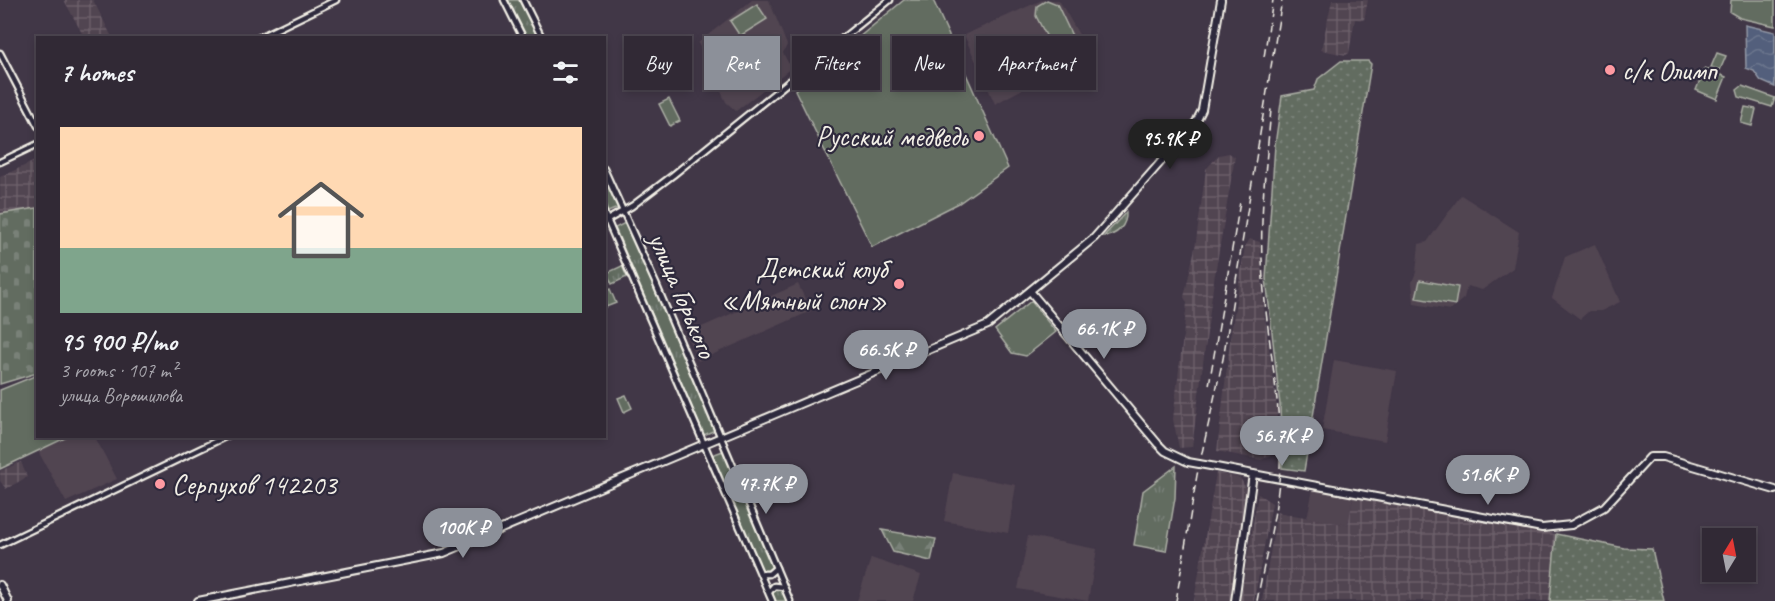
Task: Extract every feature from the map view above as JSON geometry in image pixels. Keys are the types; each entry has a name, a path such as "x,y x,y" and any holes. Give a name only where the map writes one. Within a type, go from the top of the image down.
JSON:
{"main road":[{"path":"198,601 444,553 721,439 988,325 1094,238 1199,117 1221,0"},
{"path":"1030,291 1158,444 1171,455 1188,462 1542,528 1571,525 1604,507 1650,457 1663,457 1775,490"},
{"path":"1236,601 1253,474"},
{"path":"0,585 8,601"}],"street":[{"path":"262,36 336,0"},
{"path":"504,0 522,36"},
{"path":"523,0 541,36"},
{"path":"606,221 624,211 890,0"},
{"path":"0,53 36,122"},
{"path":"0,162 36,145"},
{"name":"улица Горького","path":"606,173 790,601"},
{"name":"улица Горького","path":"606,221 772,601"},
{"path":"0,545 223,438"},
{"path":"761,574 769,574 776,568"},
{"path":"769,592 774,586 784,587"}],"shaded area":[{"path":"64,0 93,0 111,36 83,36"},
{"path":"752,0 769,0 787,45 783,53 791,68 780,77 780,36 707,36"},
{"path":"1042,0 1059,0 1080,36 976,36 976,62 964,35"},
{"path":"1332,0 1368,0 1364,20 1355,19 1349,53 1346,55 1321,50"},
{"path":"704,38 704,56 698,43"},
{"path":"720,90 763,90 736,111 726,102"},
{"path":"989,90 1021,90 995,104"},
{"path":"1229,153 1235,157 1214,280 1192,447 1179,448 1173,419 1187,303 1184,297 1195,248 1206,169 1219,155"},
{"path":"36,160 36,208 0,214 0,177"},
{"path":"1461,195 1519,232 1513,268 1482,290 1467,286 1464,298 1450,310 1414,304 1412,282 1416,272 1419,244 1427,242"},
{"path":"1250,239 1260,242 1264,312 1277,408 1276,453 1261,460 1217,451 1231,333 1245,246"},
{"path":"1595,244 1620,302 1601,311 1589,311 1580,319 1552,298 1565,257"},
{"path":"798,284 811,311 698,361 686,334"},
{"path":"1334,360 1397,371 1385,441 1322,430"},
{"path":"65,438 96,438 117,479 66,502 38,451"},
{"path":"21,462 27,477 6,489 0,481 0,471"},
{"path":"953,473 1016,485 1008,533 944,521"},
{"path":"1216,473 1240,478 1247,489 1231,601 1194,601"},
{"path":"1313,489 1353,497 1348,525 1307,518"},
{"path":"1258,494 1272,503 1254,601 1240,601"},
{"path":"1353,497 1556,534 1550,601 1262,601 1277,512 1348,525"},
{"path":"1028,536 1097,549 1088,601 1018,589"},
{"path":"871,558 921,575 913,601 857,601"}],"green space":[{"path":"508,0 519,0 537,36 526,36"},
{"path":"904,0 933,0 949,36 892,36 892,90 964,90 964,69 1008,168 959,203 872,247 795,90 880,90 880,36 860,36"},
{"path":"1047,0 1057,4 1072,36 1046,36 1036,16 1037,6"},
{"path":"1731,0 1775,0 1775,26 1740,18 1730,12"},
{"path":"757,4 767,19 740,36 730,21"},
{"path":"1717,53 1726,56 1720,70 1711,67"},
{"path":"1341,61 1368,61 1371,64 1304,471 1282,468 1280,405 1266,278 1275,145 1282,96 1314,90 1318,79"},
{"path":"1705,68 1726,77 1717,99 1696,90"},
{"path":"1742,86 1775,98 1772,107 1739,97 1737,90"},
{"path":"669,99 680,121 670,126 659,104"},
{"path":"1745,107 1756,109 1752,126 1741,123"},
{"path":"606,178 620,207 608,212 606,207"},
{"path":"36,208 36,373 0,384 0,214"},
{"path":"1126,212 1125,221 1120,229 1109,236 1104,236"},
{"path":"627,222 715,430 704,435 615,228"},
{"path":"622,266 627,277 612,284 607,273"},
{"path":"1420,280 1458,287 1455,305 1416,298"},
{"path":"610,289 616,303 606,307 606,291"},
{"path":"1031,301 1056,332 1026,356 1012,353 995,330"},
{"path":"36,375 36,438 65,438 0,469 0,390"},
{"path":"626,395 632,408 624,412 618,398"},
{"path":"723,451 773,565 769,572 761,570 712,455"},
{"path":"1176,466 1175,498 1166,551 1134,545 1143,491"},
{"path":"882,530 936,539 931,561 893,552"},
{"path":"1556,534 1624,548 1652,549 1664,601 1550,601"},
{"path":"779,587 787,601 774,601 772,591"}],"water":[{"path":"1745,25 1775,32 1775,87 1761,81 1754,71 1746,68"}],"railway":[{"path":"1264,57 1273,0"},
{"path":"1176,601 1197,475 1223,359 1282,0"},
{"path":"1257,601 1274,517 1280,467 1276,389 1262,259 1263,202 1271,109"},
{"path":"1209,385 1240,202"}],"place":[{"name":"с/к Олимп","path":"1610,70"},
{"name":"Русский медведь","path":"979,136"},
{"name":"Детский клуб «Мятный слон»","path":"899,284"},
{"name":"Серпухов 142203","path":"160,484"}]}
